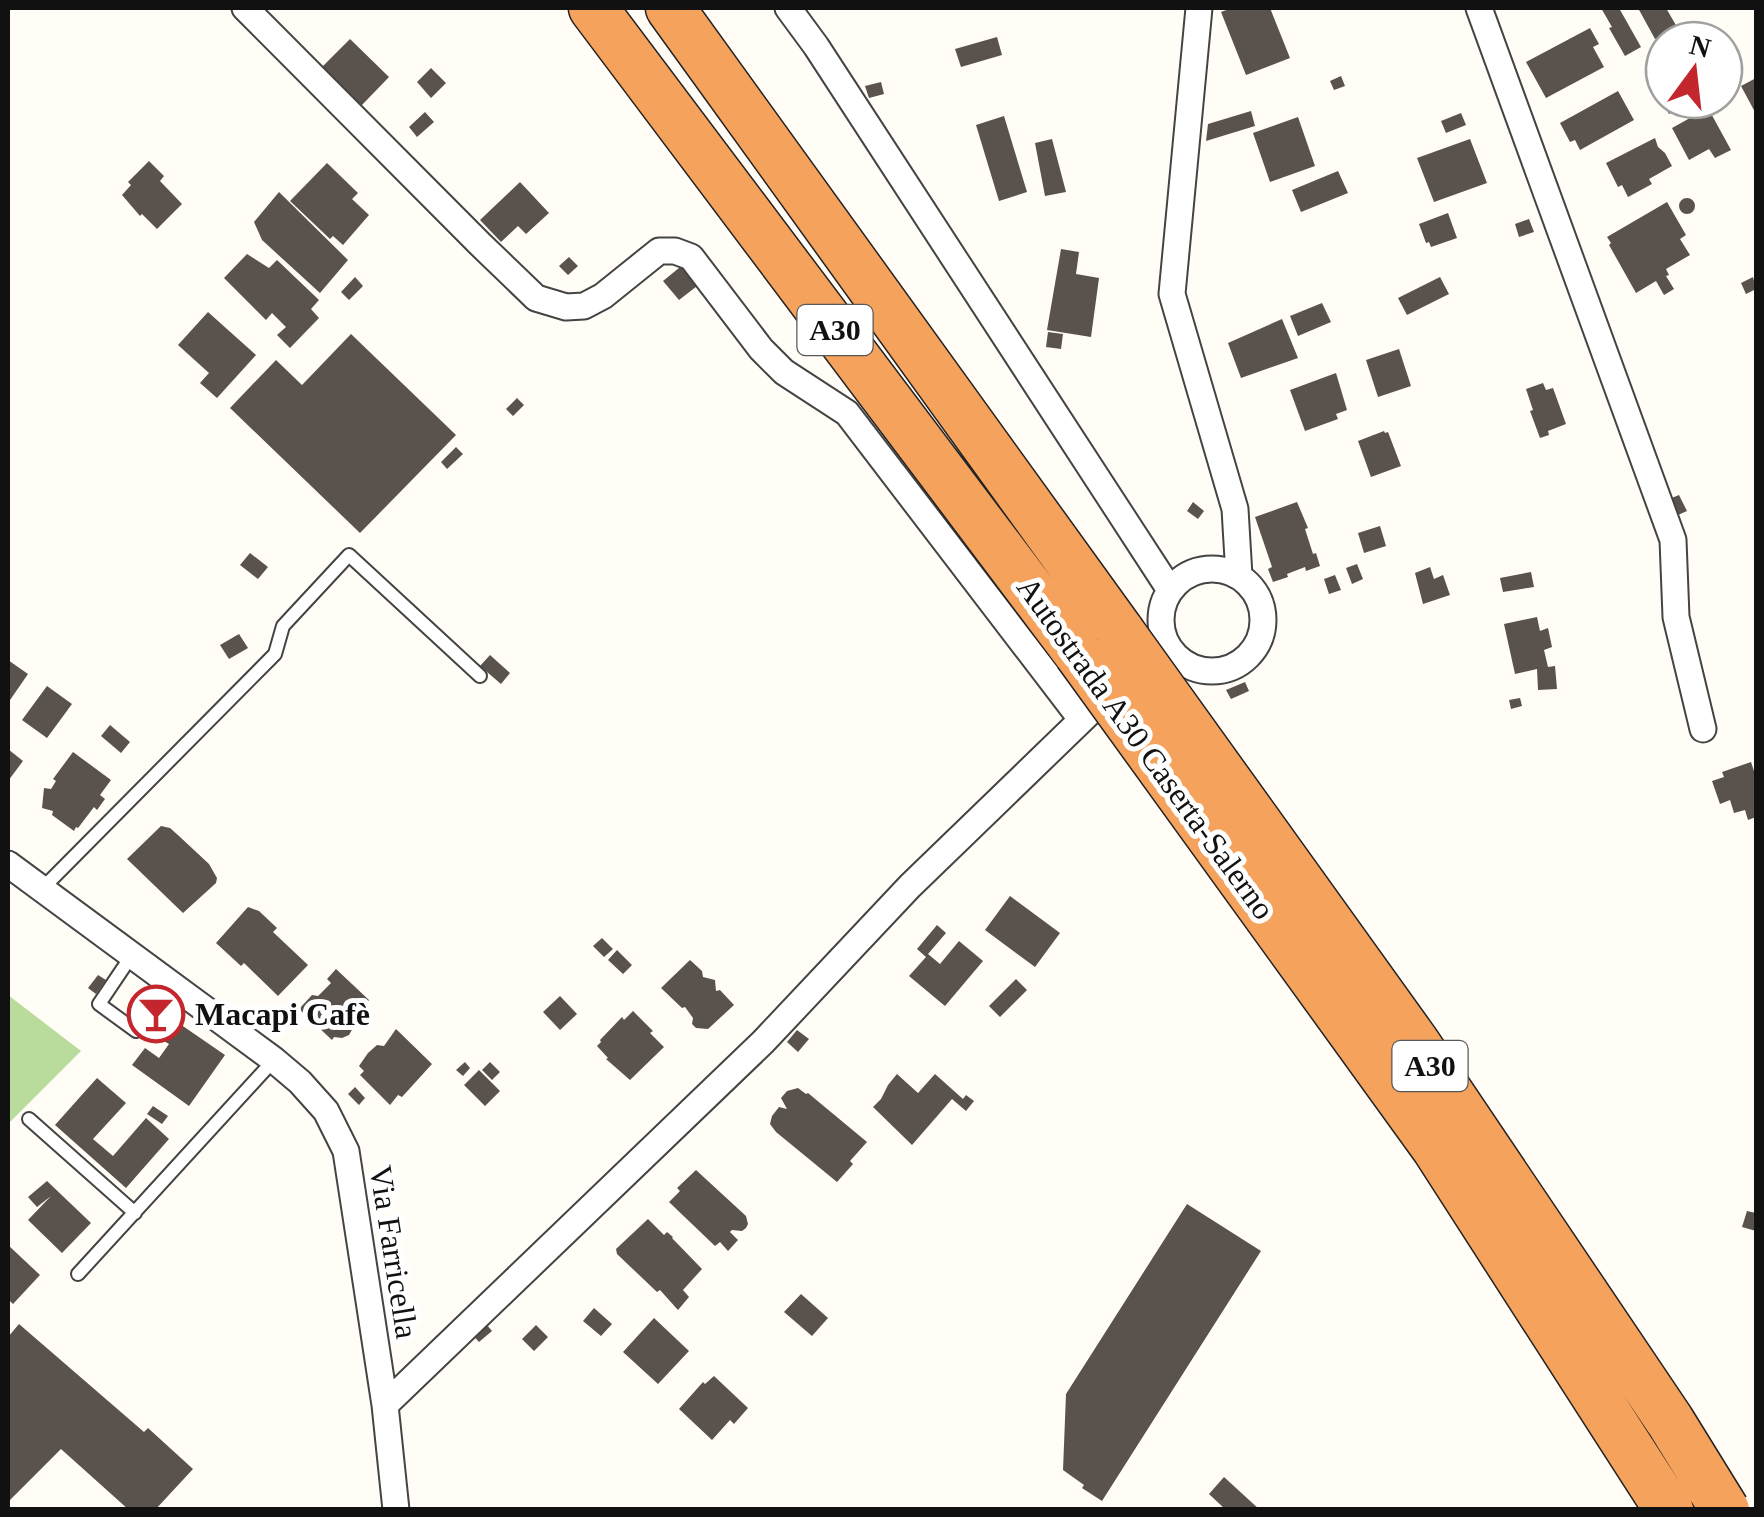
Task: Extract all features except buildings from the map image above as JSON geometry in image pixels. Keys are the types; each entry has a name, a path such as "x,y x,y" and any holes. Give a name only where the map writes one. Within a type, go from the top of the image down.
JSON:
{"highway":[{"name":"Autostrada A30 Caserta-Salerno","path":"593,8 1078,653 1436,1148 1669,1510"},
{"name":"Autostrada A30 Caserta-Salerno","path":"670,8 1414,1041 1670,1421 1725,1510"}],"street":[{"path":"245,8 536,298 566,307 584,306 603,296 659,251 691,257 760,348 784,372 847,413 1081,719"},
{"path":"788,8 1170,590"},
{"path":"1198,8 1172,294 1235,509 1240,576"},
{"path":"1478,8 1673,540 1676,617 1703,729"},
{"path":"1209,568 1240,576 1261,603 1264,620 1252,652 1239,664 1222,670 1188,666 1171,650 1160,623 1162,606 1170,590 1180,579 1209,568"},
{"path":"384,1405 763,1042 910,886 1081,719 1171,650"},
{"name":"Via Farricella","path":"8,864 274,1060 326,1112 346,1152 396,1510"}],"lane":[{"path":"42,889 275,654 282,626 349,554 480,676"},
{"path":"132,955 99,1004 136,1031"},
{"path":"78,1274 274,1060"},
{"path":"30,1118 135,1213"}],"green space":[{"path":"8,995 81,1051 8,1124"}],"place":[{"name":"Macapi Cafè","path":"156,1014"}]}
